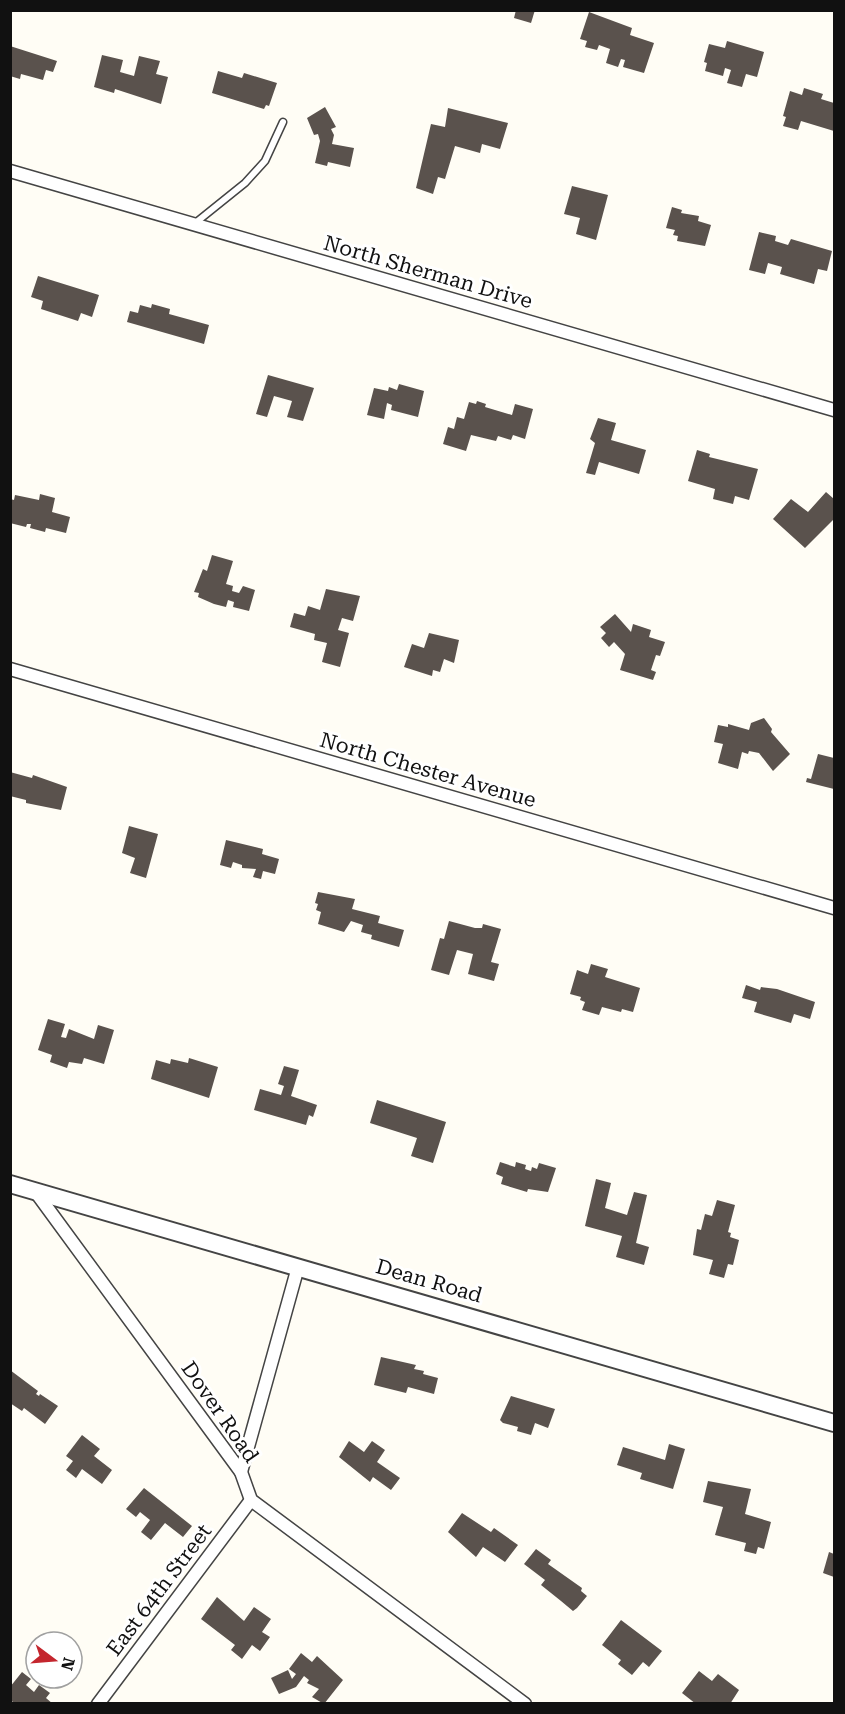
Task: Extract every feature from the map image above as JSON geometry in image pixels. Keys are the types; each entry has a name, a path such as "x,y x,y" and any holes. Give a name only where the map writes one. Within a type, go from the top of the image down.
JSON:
{"street":[{"name":"North Sherman Drive","path":"10,171 834,410"},
{"name":"North Chester Avenue","path":"10,669 834,908"},
{"name":"Dean Road","path":"10,1184 834,1423"},
{"name":"Dover Road","path":"35,1191 241,1472 251,1500"},
{"path":"241,1472 298,1267"},
{"path":"251,1500 525,1704"},
{"name":"East 64th Street","path":"98,1704 251,1500"}],"lane":[{"path":"194,224 245,183 265,161 283,122"}],"building":[{"path":"516,10 535,10 531,23 514,18"},
{"path":"589,12 632,28 630,35 654,43 644,73 623,67 625,60 621,59 618,67 606,63 610,49 599,45 597,50 585,47 587,41 580,39"},
{"path":"727,41 764,52 757,77 746,74 742,87 727,83 731,70 725,68 723,76 705,71 707,63 704,62 709,44 725,48"},
{"path":"10,46 57,61 53,72 46,70 43,80 21,74 20,79 10,76"},
{"path":"102,55 123,60 120,72 134,76 139,56 160,61 156,74 168,77 161,104 115,89 114,93 94,87"},
{"path":"218,71 242,78 244,73 277,83 269,106 266,105 264,109 212,93"},
{"path":"804,88 823,94 821,99 834,103 834,131 801,121 798,130 783,126 786,117 783,116 790,91 802,95"},
{"path":"325,107 336,127 331,129 334,135 332,144 354,148 350,167 328,162 327,166 315,163 320,141 318,134 314,135 307,118"},
{"path":"448,108 508,123 500,149 482,144 480,153 455,146 445,179 438,177 433,194 416,188 431,124 445,127"},
{"path":"572,186 608,195 596,240 576,234 580,218 564,214"},
{"path":"672,207 682,210 681,213 699,216 698,221 711,225 705,246 677,241 678,236 673,235 675,230 666,228"},
{"path":"759,232 776,236 775,241 788,245 791,239 832,251 827,271 818,269 814,284 780,274 782,267 768,263 765,274 749,270"},
{"path":"38,276 99,295 92,317 81,313 78,321 41,309 43,301 31,297"},
{"path":"152,304 170,309 169,314 209,325 204,344 127,322 130,311 138,313 140,305 151,308"},
{"path":"268,375 314,388 303,421 287,417 292,401 274,396 267,417 256,414"},
{"path":"399,384 424,391 418,417 391,410 392,405 387,403 384,419 367,415 374,388 388,391 389,387 397,390"},
{"path":"477,401 486,404 485,407 512,415 515,404 533,409 525,439 513,435 511,440 498,436 496,441 471,435 466,451 443,444 448,427 454,429 457,417 464,419 469,402 476,404"},
{"path":"598,418 616,423 611,440 646,450 639,474 599,462 595,475 586,473 595,443 590,439"},
{"path":"697,450 710,454 709,457 758,469 749,500 735,496 733,504 713,499 715,489 688,481"},
{"path":"826,492 834,499 834,519 805,548 773,519 791,499 808,512"},
{"path":"40,494 55,498 52,512 70,517 66,533 46,528 45,532 30,528 31,524 27,524 26,527 10,523 10,499 14,500 15,495 39,500"},
{"path":"212,555 233,561 226,584 233,586 232,591 239,593 243,586 255,590 249,611 233,607 234,602 228,600 226,607 214,604 198,597 199,593 194,592 203,569 207,571"},
{"path":"326,589 360,596 353,621 342,618 338,630 349,633 340,667 322,662 327,643 314,640 315,634 290,627 294,613 305,616 308,606 320,610"},
{"path":"615,614 631,632 633,624 651,630 649,637 665,642 660,656 656,655 651,670 656,672 653,680 620,670 625,654 614,642 609,647 601,638 606,633 600,627"},
{"path":"429,633 459,640 454,663 444,659 440,672 433,670 432,676 404,667 412,644 424,648"},
{"path":"764,718 772,729 771,732 790,754 773,771 759,753 749,751 748,754 742,752 738,769 718,763 723,744 714,742 718,725 728,727 728,724 749,730 751,723"},
{"path":"818,754 834,758 834,789 806,782 807,778 811,779"},
{"path":"10,772 32,778 33,775 67,787 61,810 26,803 26,800 10,796"},
{"path":"129,826 158,834 146,878 130,873 135,858 122,853"},
{"path":"226,840 263,849 262,854 279,859 275,874 263,871 261,879 253,877 256,869 242,868 242,865 233,862 231,868 220,865"},
{"path":"318,892 355,899 352,909 380,916 378,923 404,930 399,947 371,939 372,935 361,932 363,925 351,921 344,932 318,924 321,912 316,910 318,904 315,903"},
{"path":"449,921 475,928 482,928 483,924 501,929 491,962 499,964 494,981 468,974 473,954 457,950 449,975 431,970 440,938 444,939"},
{"path":"591,964 608,969 605,977 640,988 633,1012 622,1009 621,1012 602,1007 599,1015 582,1010 585,1002 580,1000 581,997 570,994 577,970 588,974"},
{"path":"746,985 760,990 761,987 777,989 815,1002 810,1019 794,1014 791,1023 754,1012 757,1002 742,998"},
{"path":"48,1019 65,1024 61,1037 66,1038 69,1029 94,1039 98,1025 114,1030 104,1064 84,1058 82,1064 69,1062 67,1068 50,1062 52,1055 38,1050"},
{"path":"189,1058 218,1067 209,1098 151,1079 156,1060 170,1064 171,1059 188,1063"},
{"path":"284,1066 299,1070 291,1096 317,1105 313,1117 309,1115 306,1125 254,1110 260,1089 281,1095 284,1086 278,1084"},
{"path":"377,1100 446,1122 433,1163 411,1156 417,1138 370,1123"},
{"path":"500,1162 515,1167 516,1162 526,1165 525,1169 531,1171 532,1167 537,1169 539,1163 556,1168 548,1192 528,1189 527,1192 501,1184 503,1177 496,1174"},
{"path":"596,1179 611,1183 605,1208 627,1215 634,1192 647,1195 636,1243 649,1247 644,1265 616,1257 622,1236 585,1226"},
{"path":"717,1200 735,1205 728,1232 731,1233 730,1237 739,1240 733,1265 728,1264 724,1278 709,1274 713,1260 693,1255 697,1229 701,1230 705,1214 712,1216"},
{"path":"381,1357 416,1365 414,1369 438,1378 434,1394 408,1387 406,1393 374,1385"},
{"path":"10,1370 38,1391 36,1394 39,1396 40,1394 58,1406 45,1424 24,1408 22,1411 10,1403"},
{"path":"511,1396 555,1409 548,1428 535,1423 531,1435 517,1431 518,1427 503,1423 500,1420"},
{"path":"82,1435 100,1449 94,1456 112,1470 102,1484 82,1469 76,1478 66,1470 73,1461 66,1456"},
{"path":"349,1441 364,1452 372,1441 385,1450 377,1462 400,1478 391,1490 373,1477 370,1482 339,1457"},
{"path":"669,1444 685,1449 673,1489 640,1479 642,1473 617,1465 623,1447 665,1460"},
{"path":"708,1481 751,1489 745,1514 771,1522 764,1549 758,1547 756,1554 744,1551 746,1543 715,1535 723,1507 703,1502"},
{"path":"144,1488 192,1526 183,1537 165,1523 151,1540 141,1532 150,1520 140,1512 136,1517 126,1509"},
{"path":"462,1513 491,1532 494,1528 518,1545 505,1562 483,1547 476,1557 448,1532"},
{"path":"536,1549 551,1560 548,1564 582,1588 581,1591 587,1596 573,1611 541,1585 545,1580 524,1564"},
{"path":"829,1552 834,1554 834,1577 823,1573"},
{"path":"217,1597 244,1621 254,1607 271,1619 262,1632 270,1637 260,1651 252,1645 242,1659 231,1650 235,1645 201,1619"},
{"path":"621,1620 662,1651 649,1667 643,1662 632,1675 618,1664 621,1660 602,1645"},
{"path":"301,1653 312,1662 317,1656 343,1680 324,1704 312,1697 319,1689 307,1683 309,1680 304,1676 296,1687 279,1694 271,1678 288,1670 292,1679 296,1674 289,1669"},
{"path":"699,1671 712,1681 718,1674 739,1690 730,1704 696,1704 682,1693"},
{"path":"22,1672 24,1674 24,1690 34,1692 46,1690 50,1693 46,1698 53,1704 14,1704 10,1698 10,1687"}]}
